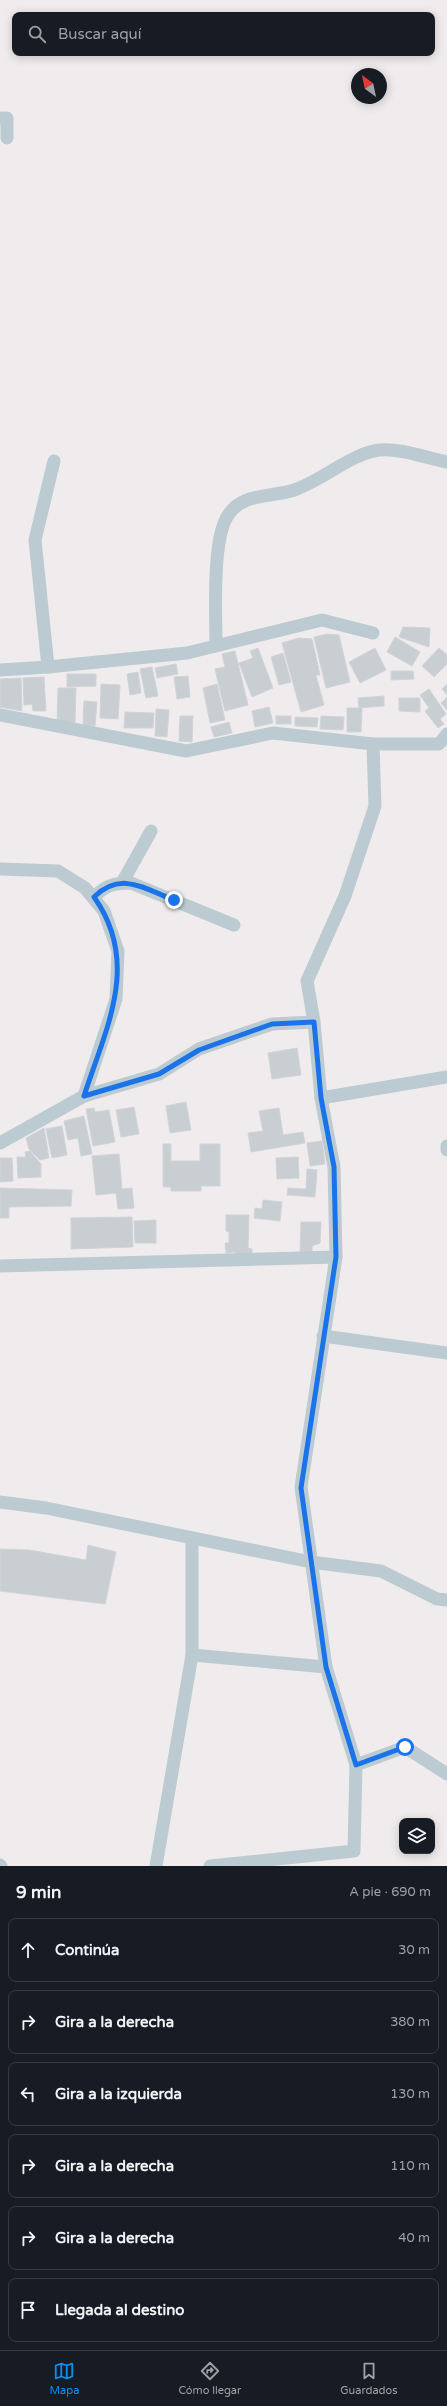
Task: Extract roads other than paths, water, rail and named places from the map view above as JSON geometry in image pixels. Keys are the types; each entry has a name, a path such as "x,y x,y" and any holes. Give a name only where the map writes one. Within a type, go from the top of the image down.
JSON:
{"street":[{"path":"0,118 7,118 8,138"},
{"path":"216,646 219,538 227,516 240,504 254,497 283,494 305,486 373,451 389,450 447,462"},
{"path":"48,667 35,540 54,461"},
{"path":"0,670 48,667 187,653 322,620 373,633"},
{"path":"0,714 186,751 273,733 373,744 443,745 447,734"},
{"path":"210,1866 354,1851 356,1765 326,1667 301,1488 336,1257 334,1167 321,1098 314,1022 307,981 345,896 375,806 373,744"},
{"path":"122,883 151,831"},
{"path":"0,869 58,871 85,888 94,897 104,911 118,951 116,999 84,1096"},
{"path":"94,897 104,888 112,884 131,883 234,925"},
{"path":"0,1143 84,1096 159,1074 199,1050 272,1024 314,1022"},
{"path":"321,1098 447,1077"},
{"path":"0,1266 336,1257"},
{"path":"323,1336 447,1353"},
{"path":"0,1502 46,1508 311,1562 381,1570 437,1599 447,1600"},
{"path":"156,1866 192,1656 192,1538"},
{"path":"192,1656 326,1667"},
{"path":"356,1765 405,1747 447,1774"}]}
